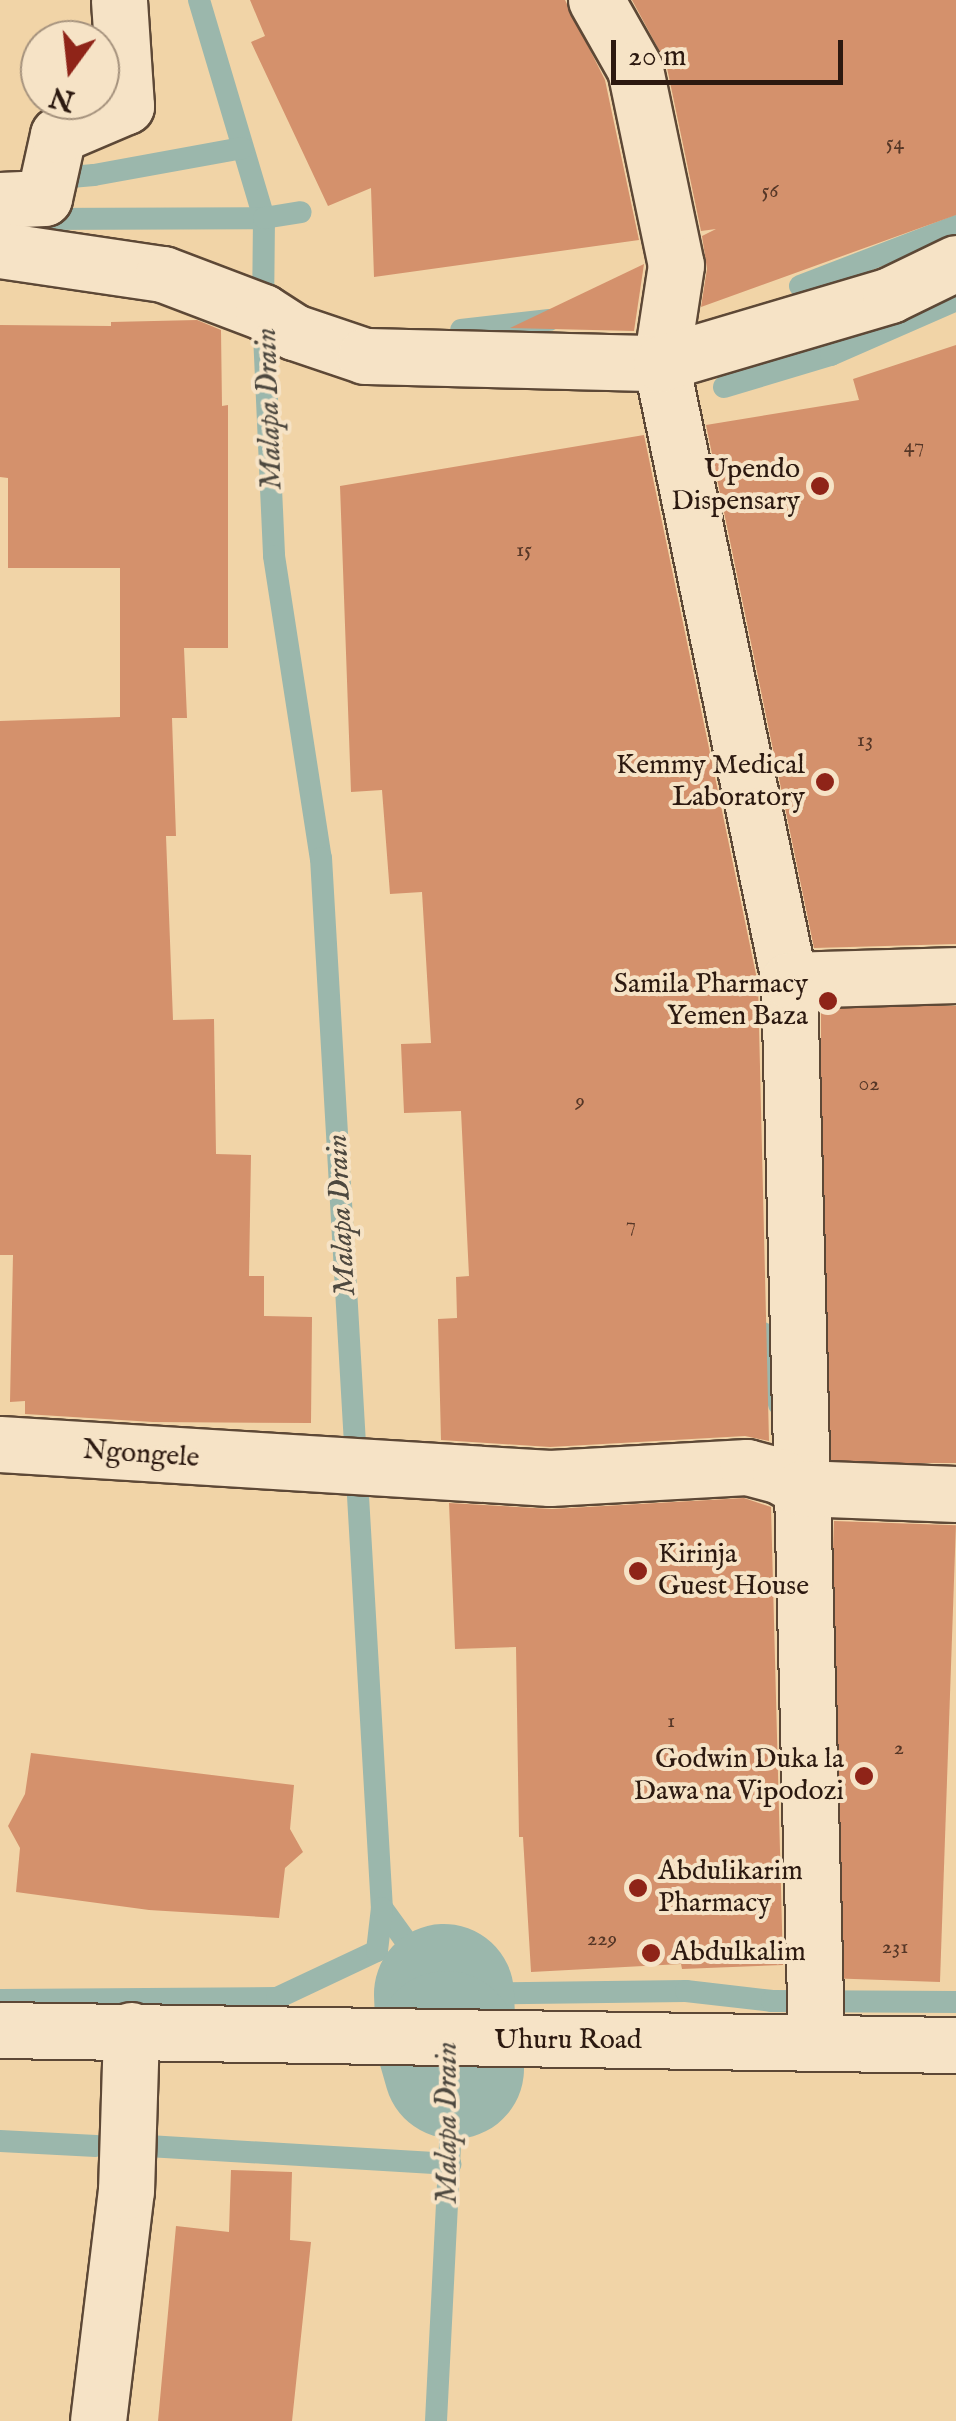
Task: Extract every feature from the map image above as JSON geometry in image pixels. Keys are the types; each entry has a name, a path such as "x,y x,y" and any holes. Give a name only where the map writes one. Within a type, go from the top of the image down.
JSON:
{"street":[{"path":"33,183 58,135 126,106 119,0"},
{"path":"596,0 635,69 676,264 661,363 789,980 816,2042"},
{"path":"0,250 163,274 264,312 294,332 365,356 661,363 890,295 956,263"},
{"path":"789,980 956,975"},
{"name":"Ngongele","path":"0,1444 282,1465 550,1478 747,1467 780,1476 801,1488"},
{"path":"801,1488 956,1494"},
{"name":"Uhuru Road","path":"0,2030 320,2032 446,2040 956,2045"},
{"path":"98,2421 126,2191 132,2030"}],"building":[{"path":"250,0 565,0 605,80 639,240 374,277 371,188 328,206 251,42 265,36"},
{"path":"632,0 956,0 956,215 701,307 707,269 702,236 716,229 701,231 666,63"},
{"path":"644,264 634,331 510,328"},
{"path":"197,320 221,330 222,406 228,405 228,648 184,648 187,718 172,718 176,836 166,836 173,1020 214,1019 216,1154 251,1155 249,1276 264,1276 264,1316 312,1317 311,1423 153,1422 25,1414 25,1401 10,1402 13,1255 0,1255 0,721 120,717 120,568 8,568 8,478 0,477 0,325 111,326 111,322"},
{"path":"956,345 956,944 814,948 706,425 859,400 853,379"},
{"path":"644,435 758,984 769,1441 745,1436 550,1447 441,1440 438,1319 457,1318 456,1277 469,1276 461,1111 404,1113 401,1044 431,1043 422,892 390,894 382,790 351,792 340,486"},
{"path":"821,1006 956,1006 956,1463 821,1463"},
{"path":"744,1498 771,1507 783,1965 682,1969 681,1964 531,1972 523,1837 519,1837 516,1647 455,1649 449,1503 552,1509"},
{"path":"834,1521 956,1525 940,1982 818,1978"},
{"path":"31,1753 294,1785 290,1829 303,1852 285,1868 279,1918 149,1910 16,1892 20,1848 8,1826 25,1794"},
{"path":"231,2170 292,2172 290,2240 311,2242 292,2421 158,2421 176,2226 229,2232"}],"waterway":[{"name":"Malapa Drain","path":"199,0 264,218 263,312 274,556 321,858 382,1908 444,1994 686,1991 772,2001 956,2002"},
{"path":"48,179 94,175 242,148"},
{"path":"30,219 264,218 301,212"},
{"path":"800,286 956,226"},
{"path":"724,387 831,355 956,300"},
{"path":"461,330 549,320"},
{"path":"763,1333 779,1404"},
{"path":"0,2000 277,1998 377,1951 382,1908"},
{"name":"Malapa Drain","path":"444,1994 446,2041 454,2069"},
{"name":"Malapa Drain","path":"436,2421 454,2069"},
{"path":"0,2141 96,2146"},
{"path":"148,2146 450,2164"}],"place":[{"name":"Upendo Dispensary","path":"820,486"},
{"name":"Kemmy Medical Laboratory","path":"825,782"},
{"name":"Samila Pharmacy Yemen Baza","path":"828,1001"},
{"name":"Kirinja Guest House","path":"638,1571"},
{"name":"Godwin Duka la Dawa na Vipodozi","path":"864,1776"},
{"name":"Abdulikarim Pharmacy","path":"638,1888"},
{"name":"Abdulkalim","path":"651,1953"}]}
